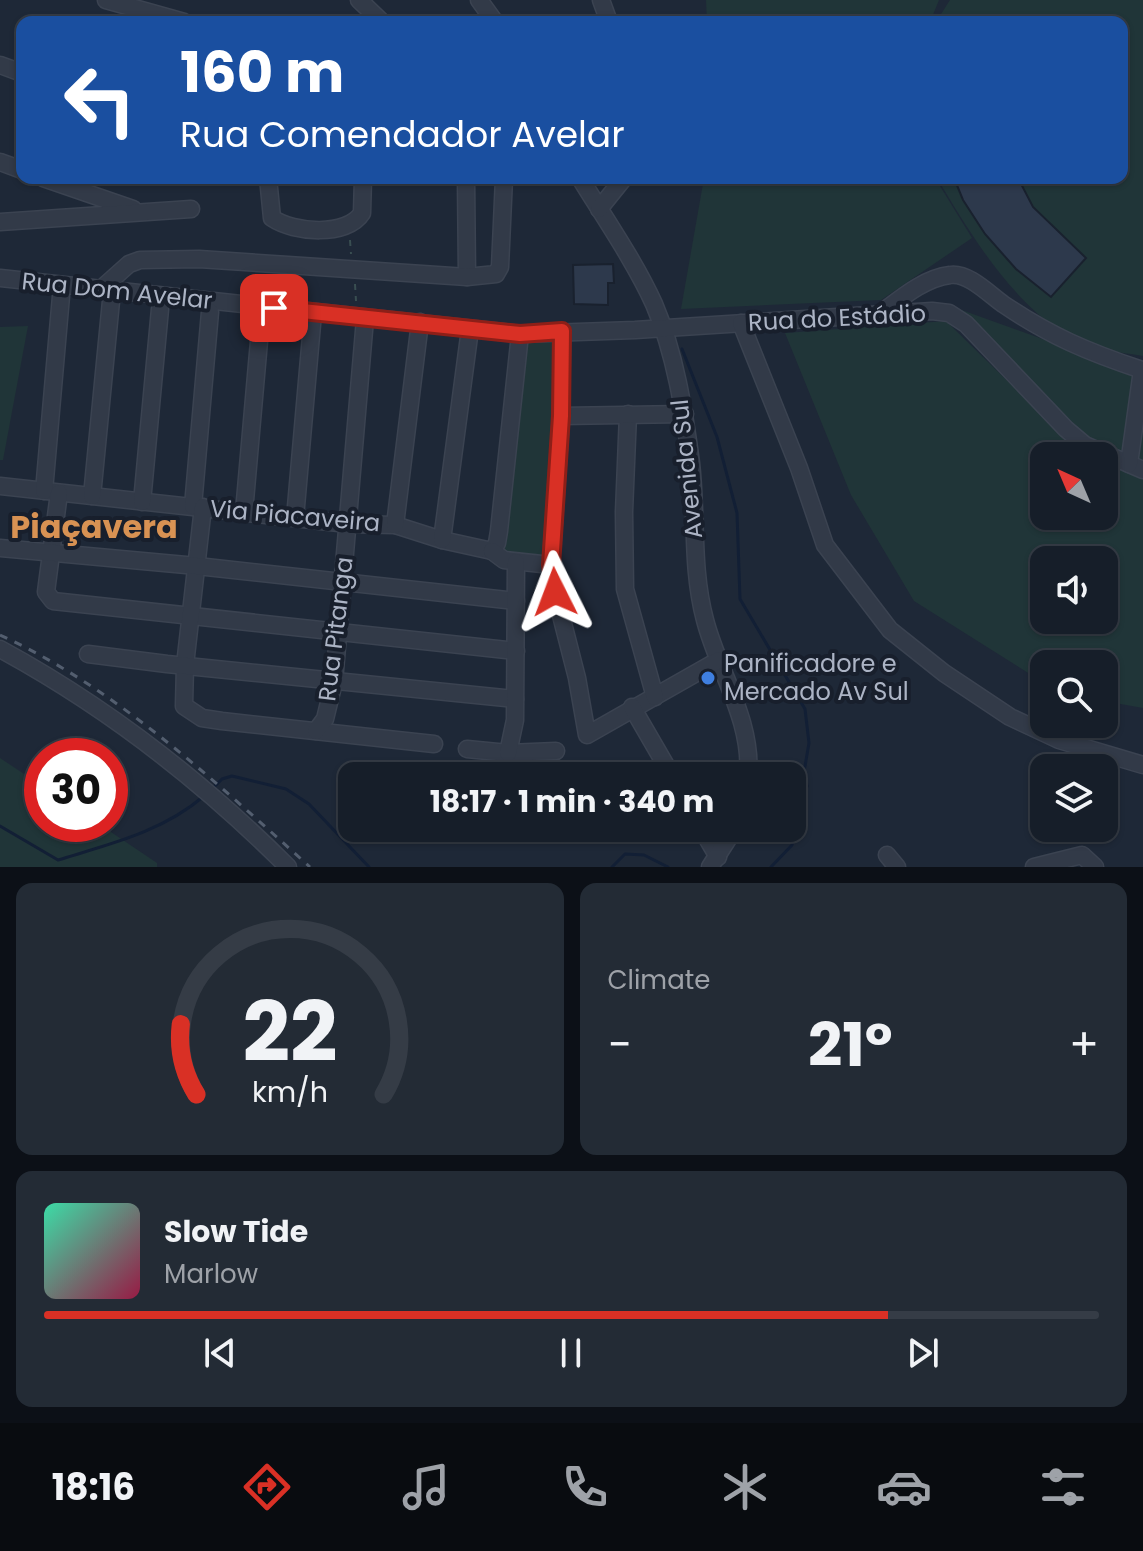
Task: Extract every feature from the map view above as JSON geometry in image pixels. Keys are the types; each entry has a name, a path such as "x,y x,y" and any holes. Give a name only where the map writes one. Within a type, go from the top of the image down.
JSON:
{"street":[{"path":"106,0 163,16"},
{"path":"359,0 376,16"},
{"path":"62,184 142,212"},
{"path":"269,184 272,218 285,225 331,230 350,226 362,213 363,184"},
{"path":"466,184 467,277"},
{"path":"92,496 106,295 129,264 140,260 199,259 467,277 492,276 500,267 504,184"},
{"name":"Avenida Sul","path":"584,184 652,301 663,327 685,414 697,580 705,620 744,731 749,762"},
{"path":"599,209 619,184"},
{"path":"65,216 72,187"},
{"path":"0,222 191,209"},
{"path":"880,314 931,280 952,274 967,278 1037,327 1087,352 1142,370 1136,467"},
{"name":"Rua Dom Avelar","path":"0,278 106,295 262,307 520,334 562,331"},
{"path":"61,296 51,552 46,592 53,601 516,651"},
{"path":"244,512 262,307"},
{"path":"142,502 160,309"},
{"path":"210,312 197,566 182,702 202,718 434,744"},
{"path":"295,518 313,313"},
{"name":"Rua do Estádio","path":"562,331 949,313 966,324 1085,445 1136,467"},
{"name":"Rua Pitanga","path":"316,731 325,719 334,682 365,319"},
{"path":"395,525 420,322"},
{"path":"741,323 799,468 825,545 890,630 944,673 1010,717 1059,740 1143,765"},
{"path":"442,540 470,329"},
{"path":"562,331 561,416 551,565 587,735 719,660"},
{"path":"492,551 497,543 502,508 520,334"},
{"path":"628,414 625,589 655,697"},
{"path":"561,416 685,414"},
{"name":"Via Piacaveira","path":"0,486 348,524 395,525 492,551 501,559 551,565"},
{"path":"0,548 516,601"},
{"path":"508,753 515,720 516,562"},
{"path":"0,649 86,703 169,761 288,867"},
{"path":"88,654 515,699"},
{"path":"632,707 664,762"},
{"path":"467,749 508,753 556,751"},
{"path":"706,842 714,862"},
{"path":"714,862 726,842"},
{"path":"1034,867 1082,855 1095,867"}],"green space":[{"path":"706,0 939,0 932,16 707,16"},
{"path":"950,0 1143,0 1143,356 1094,347 1069,336 1045,320 1003,277 941,184 1128,184 1128,16 940,16"},
{"path":"703,184 939,184 972,238 881,300 681,309"},
{"path":"956,308 1143,375 1143,462 1118,451 1118,442 1097,442 1083,436"},
{"path":"946,321 1070,442 1030,442 1030,530 1118,530 1118,466 1143,477 1143,708 1118,704 1118,650 1030,650 1030,674 914,601 851,495 785,333"},
{"path":"28,326 3,460 0,460 0,327"},
{"path":"557,337 547,558 503,555 526,338"},
{"path":"0,758 24,774 24,842 126,842 157,863 157,867 0,867"}],"building":[{"path":"956,184 1021,184 1033,207 1086,258 1051,297 1016,269 985,234"},
{"path":"613,264 614,283 608,283 608,305 574,304 573,265"}],"waterway":[{"path":"682,349 717,437 737,513 740,599 805,709 809,743 804,772 807,786 792,845 771,867"},
{"path":"213,788 222,779 232,776 286,789 309,804 369,867"},
{"path":"0,826 58,860 153,828 204,796"},
{"path":"612,867 625,854 644,855 668,867"}],"railway":[{"path":"0,635 43,657 125,709 201,770 310,867"}],"place":[{"name":"Panificadore e Mercado Av Sul","path":"708,678"}],"district":[{"name":"Piaçavera","path":"94,527"}],"route":[{"path":"274,308 520,334 562,331 561,416 551,565 555,592"}]}
